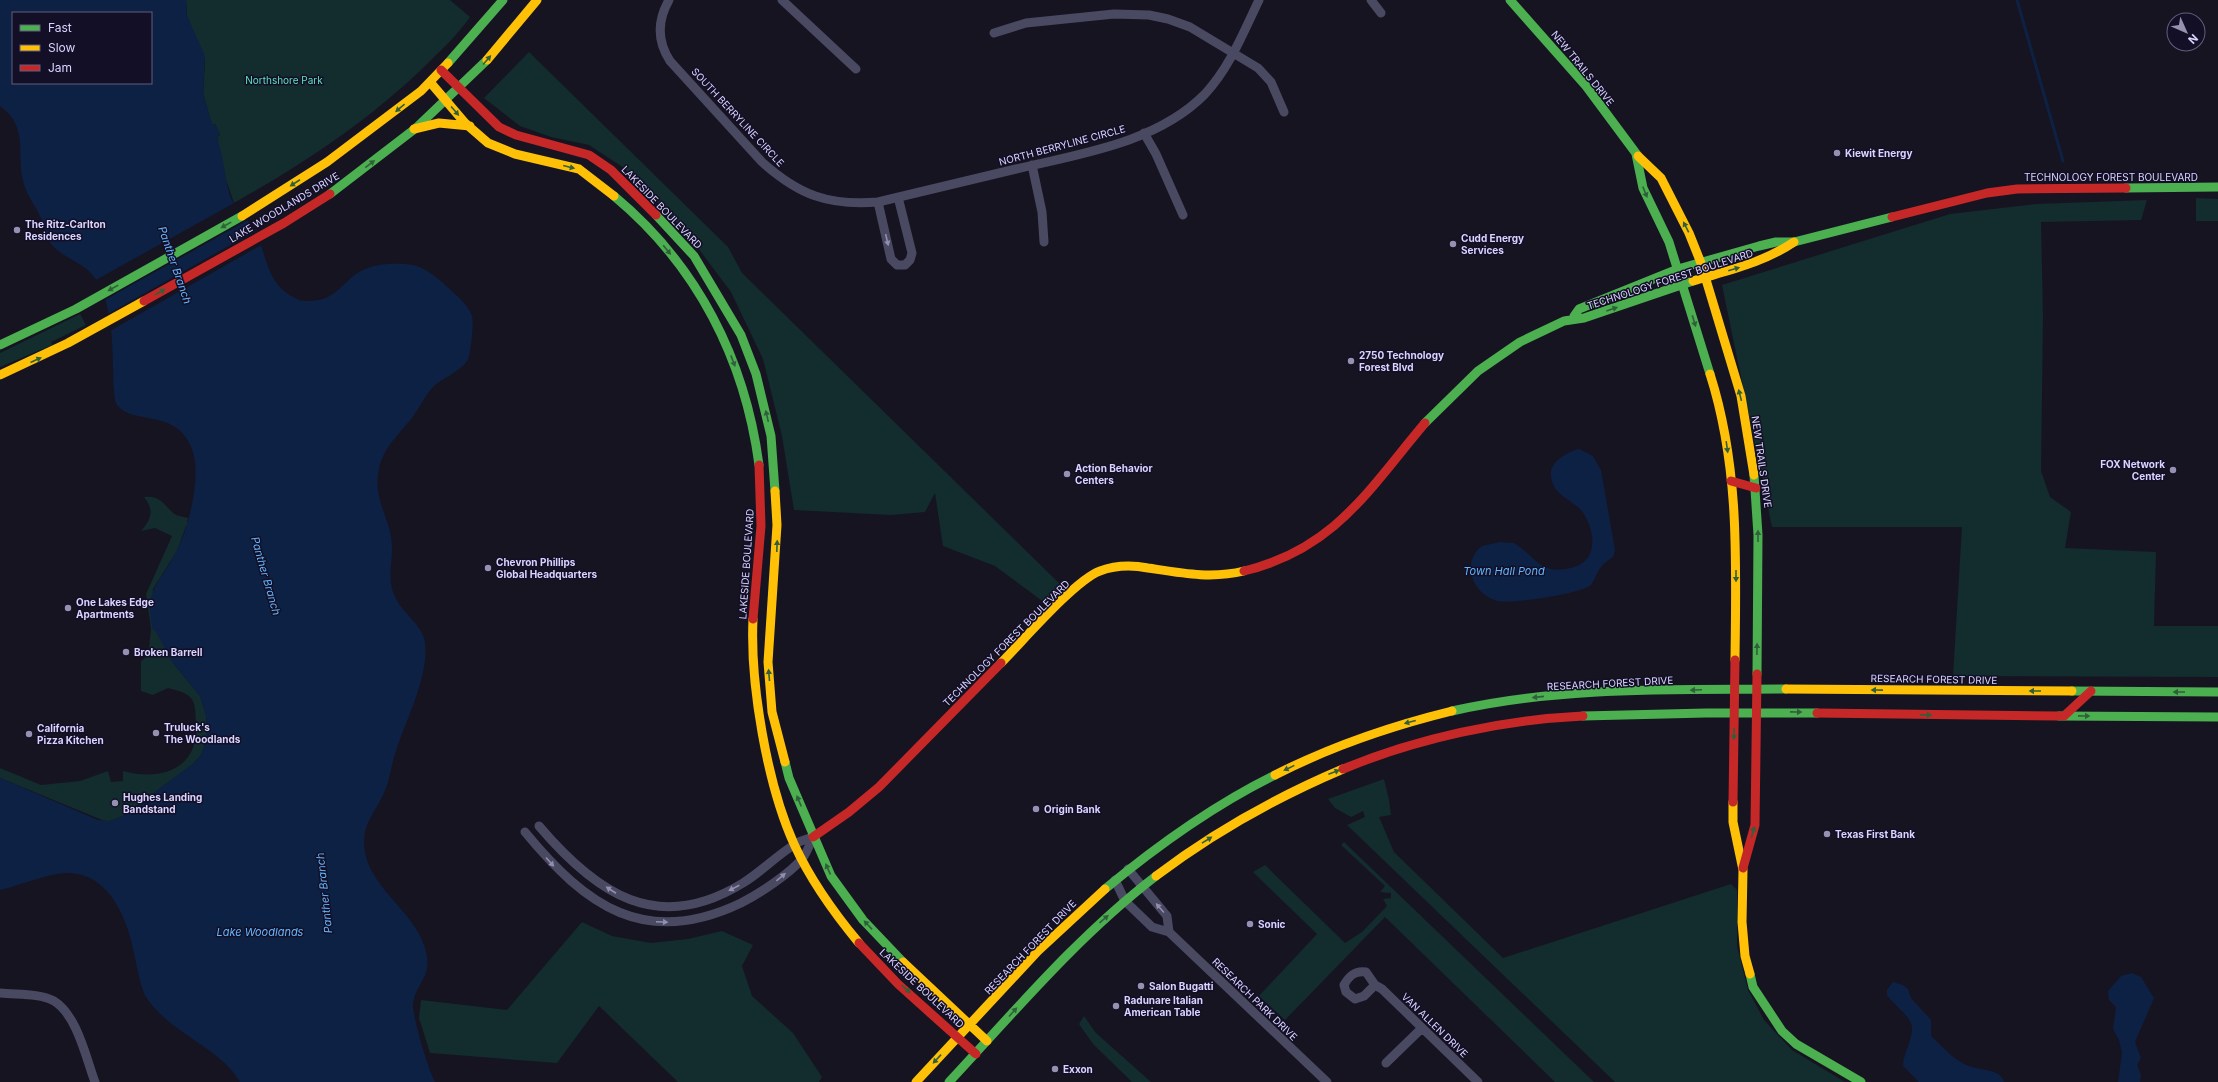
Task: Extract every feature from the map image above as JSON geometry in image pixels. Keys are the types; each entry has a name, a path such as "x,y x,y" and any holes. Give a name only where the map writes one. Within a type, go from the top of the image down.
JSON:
{"street":[{"name":"LAKE WOODLANDS DRIVE","path":"0,345 76,308 260,206 328,162 394,114 430,82 503,0"},
{"name":"LAKE WOODLANDS DRIVE","path":"0,375 40,358 90,332 273,229 345,184 413,130 482,66 537,0"},
{"name":"SOUTH BERRYLINE CIRCLE","path":"669,0 661,16 659,28 664,51 670,61 762,162 795,188 826,200 843,203 878,202"},
{"path":"782,0 856,69"},
{"name":"NORTH BERRYLINE CIRCLE","path":"878,202 1124,141 1166,123 1203,95 1217,80 1234,52 1259,0"},
{"path":"1371,0 1381,13"},
{"name":"NEW TRAILS DRIVE","path":"1510,0 1586,86 1636,154 1661,178 1689,233 1705,278 1741,396 1756,488 1758,535 1755,825 1743,870"},
{"path":"994,33 1026,23 1114,14 1149,15 1190,27 1234,52 1258,68 1271,82 1284,112"},
{"name":"LAKESIDE BOULEVARD","path":"441,70 499,127 516,135 588,155 611,170 632,189 694,256 741,335 760,384 772,436 777,525 768,662 772,712 789,778 831,876 863,920 891,950 987,1041"},
{"name":"LAKESIDE BOULEVARD","path":"430,82 456,113 488,142 508,150 581,170 618,199 660,241 711,312 726,342 741,381 756,439 762,524 753,620 753,666 758,712 776,788 795,844 814,880 839,916 874,960 976,1054"},
{"path":"413,130 439,123 470,126"},
{"path":"1144,133 1163,166 1184,214"},
{"name":"NEW TRAILS DRIVE","path":"1636,154 1643,188 1669,242 1719,401 1731,481 1736,527 1733,822 1743,870 1742,922 1745,956 1753,987 1782,1031 1812,1054 1861,1082"},
{"path":"1032,165 1042,212 1044,242"},
{"name":"TECHNOLOGY FOREST BOULEVARD","path":"539,826 562,851 597,881 617,894 634,901 663,907 691,905 723,894 758,874 795,844 813,837 849,812 879,787 1082,583 1099,572 1131,566 1200,576 1230,573 1254,569 1299,551 1340,521 1363,497 1446,398 1467,378 1509,349 1537,333 1574,316 1580,309 1678,269 1759,246 1776,242 1794,242 1987,193 2017,189 2218,188"},
{"path":"618,199 632,189"},
{"path":"878,202 891,259 897,265 905,265 910,260 912,253 898,197"},
{"name":"TECHNOLOGY FOREST BOULEVARD","path":"1574,316 1584,318 1683,284 1756,263 1780,253 1794,242"},
{"path":"678,266 694,256"},
{"path":"1731,481 1756,488"},
{"path":"1733,497 1756,488"},
{"path":"762,524 777,525"},
{"name":"RESEARCH FOREST DRIVE","path":"916,1082 1039,950 1080,910 1128,870 1190,825 1262,781 1315,755 1378,731 1442,714 1504,701 1576,693 1757,688 2218,692"},
{"path":"2064,716 2091,691"},
{"path":"758,712 772,712"},
{"path":"949,1082 1055,966 1142,887 1202,844 1249,814 1324,776 1385,753 1448,736 1507,724 1577,716 1757,712 2218,717"},
{"name":"TECHNOLOGY FOREST BOULEVARD","path":"525,832 554,865 591,897 631,917 661,923 691,920 732,907 777,880 802,858 813,837"},
{"path":"1128,870 1167,916 1169,932"},
{"name":"RESEARCH PARK DRIVE","path":"1115,880 1125,901 1152,927 1169,932 1327,1082"},
{"name":"VAN ALLEN DRIVE","path":"1375,985 1382,989 1478,1082"},
{"path":"0,993 33,995 53,1001 65,1010 74,1025 94,1082"},
{"path":"1386,1063 1422,1028"}],"green space":[{"name":"Northshore Park","path":"186,0 450,0 470,17 460,31 424,67 380,106 334,141 285,173 234,203 225,177 217,137 220,135 215,124 212,125 203,93 205,61 187,16"},
{"path":"529,52 728,247 742,273 1064,588 1045,603 995,566 943,546 935,493 925,512 891,515 794,510 782,436 763,359 731,292 686,232 624,168 589,145 551,137 520,126 484,98"},
{"path":"2196,198 2218,199 2218,221 2196,221"},
{"path":"2147,200 2141,220 2041,222 2043,317 2041,471 2050,497 2071,512 2065,548 2156,552 2154,626 2218,626 2218,677 1953,676 1962,527 1772,527 1722,285 1950,214 2036,204"},
{"path":"80,314 86,325 51,342 52,345 0,367 0,353"},
{"path":"144,497 154,497 164,503 173,513 178,516 188,518 187,522 203,529 186,526 177,551 153,589 155,629 174,664 200,696 206,715 207,739 201,755 193,764 123,816 107,822 0,778 0,768 41,785 80,781 108,771 111,782 123,781 123,771 137,774 151,774 176,768 185,761 192,751 196,738 195,706 193,700 189,696 177,690 168,688 153,695 141,691 141,661 148,656 151,629 146,594 172,536 155,528 141,531 149,519 151,511 150,506"},
{"path":"1384,779 1391,815 1379,817 1394,852 1503,958 1731,884 1737,890 1737,946 1748,990 1764,1020 1792,1050 1845,1082 1615,1082 1347,825 1365,817 1363,811 1351,817 1335,808 1328,799"},
{"path":"1344,842 1594,1082 1555,1082 1385,917 1285,1020 1259,996 1317,934 1253,872 1265,865 1345,943 1362,932 1387,906 1383,899 1391,898 1391,893 1380,892 1385,886 1341,845"},
{"path":"582,922 612,936 651,943 688,939 722,931 753,945 742,966 752,996 793,1033 822,1077 819,1082 678,1082 599,1006 557,1063 430,1053 419,1018 421,1000 507,1010"},
{"path":"1084,1016 1096,1033 1151,1082 1132,1082 1093,1044 1079,1024"}],"water":[{"name":"Lake Woodlands","path":"0,0 186,0 187,16 205,56 203,93 212,125 215,124 220,135 217,137 230,194 235,206 253,228 269,268 278,285 286,293 298,300 317,300 330,296 356,274 369,267 394,263 410,264 431,273 459,298 470,311 473,319 468,359 462,367 434,386 411,419 389,445 381,460 378,480 380,500 391,538 391,585 395,597 421,631 425,643 425,656 424,669 416,698 396,751 386,788 366,827 364,849 368,864 376,878 408,917 424,945 427,956 426,972 415,996 413,1010 421,1043 435,1082 240,1082 220,1059 168,1021 156,1010 146,997 124,919 110,895 102,886 79,874 65,873 40,878 0,890 0,778 98,820 110,821 123,816 195,762 201,755 207,739 206,715 200,696 172,662 155,630 153,630 150,616 152,596 159,580 181,542 193,501 196,473 192,449 185,435 175,427 164,422 130,414 121,409 115,401 110,320 103,293 98,283 86,269 58,251 49,241 41,217 29,196 23,180 19,135 16,125 10,115 0,106"},
{"name":"Town Hall Pond","path":"1579,449 1593,456 1601,470 1615,550 1613,557 1601,567 1591,585 1574,592 1546,598 1505,602 1489,598 1476,585 1472,578 1472,561 1475,553 1482,546 1500,542 1514,543 1540,564 1546,568 1554,570 1574,567 1582,563 1588,557 1592,542 1592,533 1589,524 1580,509 1558,492 1552,482 1551,476 1553,466 1560,458"},
{"path":"2132,973 2141,977 2154,998 2135,1042 2141,1058 2137,1065 2141,1075 2140,1082 2118,1082 2122,1053 2119,1040 2113,1029 2116,1007 2109,1000 2108,991 2121,976"},
{"path":"1893,982 1903,985 1908,989 1911,998 1931,1020 1931,1036 1950,1054 1966,1065 2000,1075 2004,1082 1919,1082 1903,1066 1911,1037 1912,1026 1908,1017 1887,995 1887,990"}],"pier":[{"path":"236,202 250,219 103,301 94,281"},
{"path":"257,230 263,244 110,331 106,315"}],"waterway":[{"path":"2017,0 2063,161"}],"traffic: fast":[{"path":"448,63 503,0"},
{"path":"1510,0 1586,86 1638,156"},
{"path":"330,194 416,128 487,60"},
{"path":"1636,154 1643,188 1669,242 1710,374"},
{"path":"2126,188 2218,187"},
{"path":"614,196 643,223 670,252 693,283 712,317 729,351 742,388 752,426 759,465"},
{"path":"656,215 694,256 741,335 756,374 771,436 775,491"},
{"path":"0,345 76,309 242,216"},
{"path":"1574,316 1579,309 1678,269 1759,246 1776,242 1794,242 1892,217"},
{"path":"1425,423 1478,371 1520,342 1564,321 1584,318 1693,281"},
{"path":"1754,475 1758,535 1757,674"},
{"path":"1452,711 1534,697 1576,693 1660,690 1786,689"},
{"path":"2072,691 2218,692"},
{"path":"1583,716 1706,713 1817,713"},
{"path":"2059,716 2218,717"},
{"path":"785,762 789,778 831,876 863,920 903,962"},
{"path":"1105,889 1145,857 1187,827 1230,799 1275,775"},
{"path":"949,1082 1048,974 1100,923 1156,876"},
{"path":"1750,974 1753,987 1782,1031 1796,1044 1861,1082"}],"traffic: slow":[{"path":"487,60 537,0"},
{"path":"242,216 327,162 421,91 448,63"},
{"path":"430,82 465,123 488,143 515,154 579,169 614,196"},
{"path":"414,129 439,123 470,126"},
{"path":"1638,156 1661,178 1689,233 1701,263 1741,396 1754,475"},
{"path":"1693,281 1758,261 1794,242"},
{"path":"0,375 68,343 144,301"},
{"path":"1710,374 1720,409 1727,445 1731,480 1734,516 1736,588 1735,660"},
{"path":"775,491 777,525 768,662 772,712 785,762"},
{"path":"1001,663 1063,599 1077,586 1100,571 1130,566 1208,575 1220,575 1244,571"},
{"path":"753,619 754,673 762,733 768,764 784,820 800,857 815,883 859,943"},
{"path":"1786,689 2072,691"},
{"path":"1275,775 1318,755 1384,730 1452,711"},
{"path":"1156,876 1200,845 1246,816 1294,791 1343,769"},
{"path":"1733,802 1733,822 1743,870 1742,922 1745,956 1750,974"},
{"path":"916,1082 1038,951 1105,889"},
{"path":"903,962 987,1041"}],"traffic: jam":[{"path":"441,70 499,127 516,135 589,155 611,170 656,215"},
{"path":"1892,217 1987,193 2017,189 2126,188"},
{"path":"144,301 284,223 330,194"},
{"path":"1244,571 1276,561 1303,548 1326,532 1348,514 1386,471 1425,423"},
{"path":"753,619 761,526 759,465"},
{"path":"1731,481 1756,488"},
{"path":"1733,802 1735,660"},
{"path":"813,837 849,812 879,787 1001,663"},
{"path":"1743,868 1755,825 1757,674"},
{"path":"2064,716 2091,691"},
{"path":"1817,713 2059,716"},
{"path":"1343,769 1401,748 1461,732 1491,726 1553,718 1583,716"},
{"path":"859,943 898,984 976,1054"}],"place":[{"name":"Kiewit Energy","path":"1837,153"},
{"name":"The Ritz-Carlton Residences","path":"17,230"},
{"name":"Cudd Energy Services","path":"1453,244"},
{"name":"2750 Technology Forest Blvd","path":"1351,361"},
{"name":"FOX Network Center","path":"2173,470"},
{"name":"Action Behavior Centers","path":"1067,474"},
{"name":"Chevron Phillips Global Headquarters","path":"488,568"},
{"name":"One Lakes Edge Apartments","path":"68,608"},
{"name":"Broken Barrell","path":"126,652"},
{"name":"Truluck's The Woodlands","path":"156,733"},
{"name":"California Pizza Kitchen","path":"29,734"},
{"name":"Hughes Landing Bandstand","path":"115,803"},
{"name":"Origin Bank","path":"1036,809"},
{"name":"Texas First Bank","path":"1827,834"},
{"name":"Sonic","path":"1250,924"},
{"name":"Salon Bugatti","path":"1141,986"},
{"name":"Radunare Italian American Table","path":"1116,1006"},
{"name":"Exxon","path":"1055,1069"}],"water label":[{"name":"Panther Branch","path":"175,265"},
{"name":"Panther Branch","path":"266,576"},
{"name":"Panther Branch","path":"324,893"}]}
